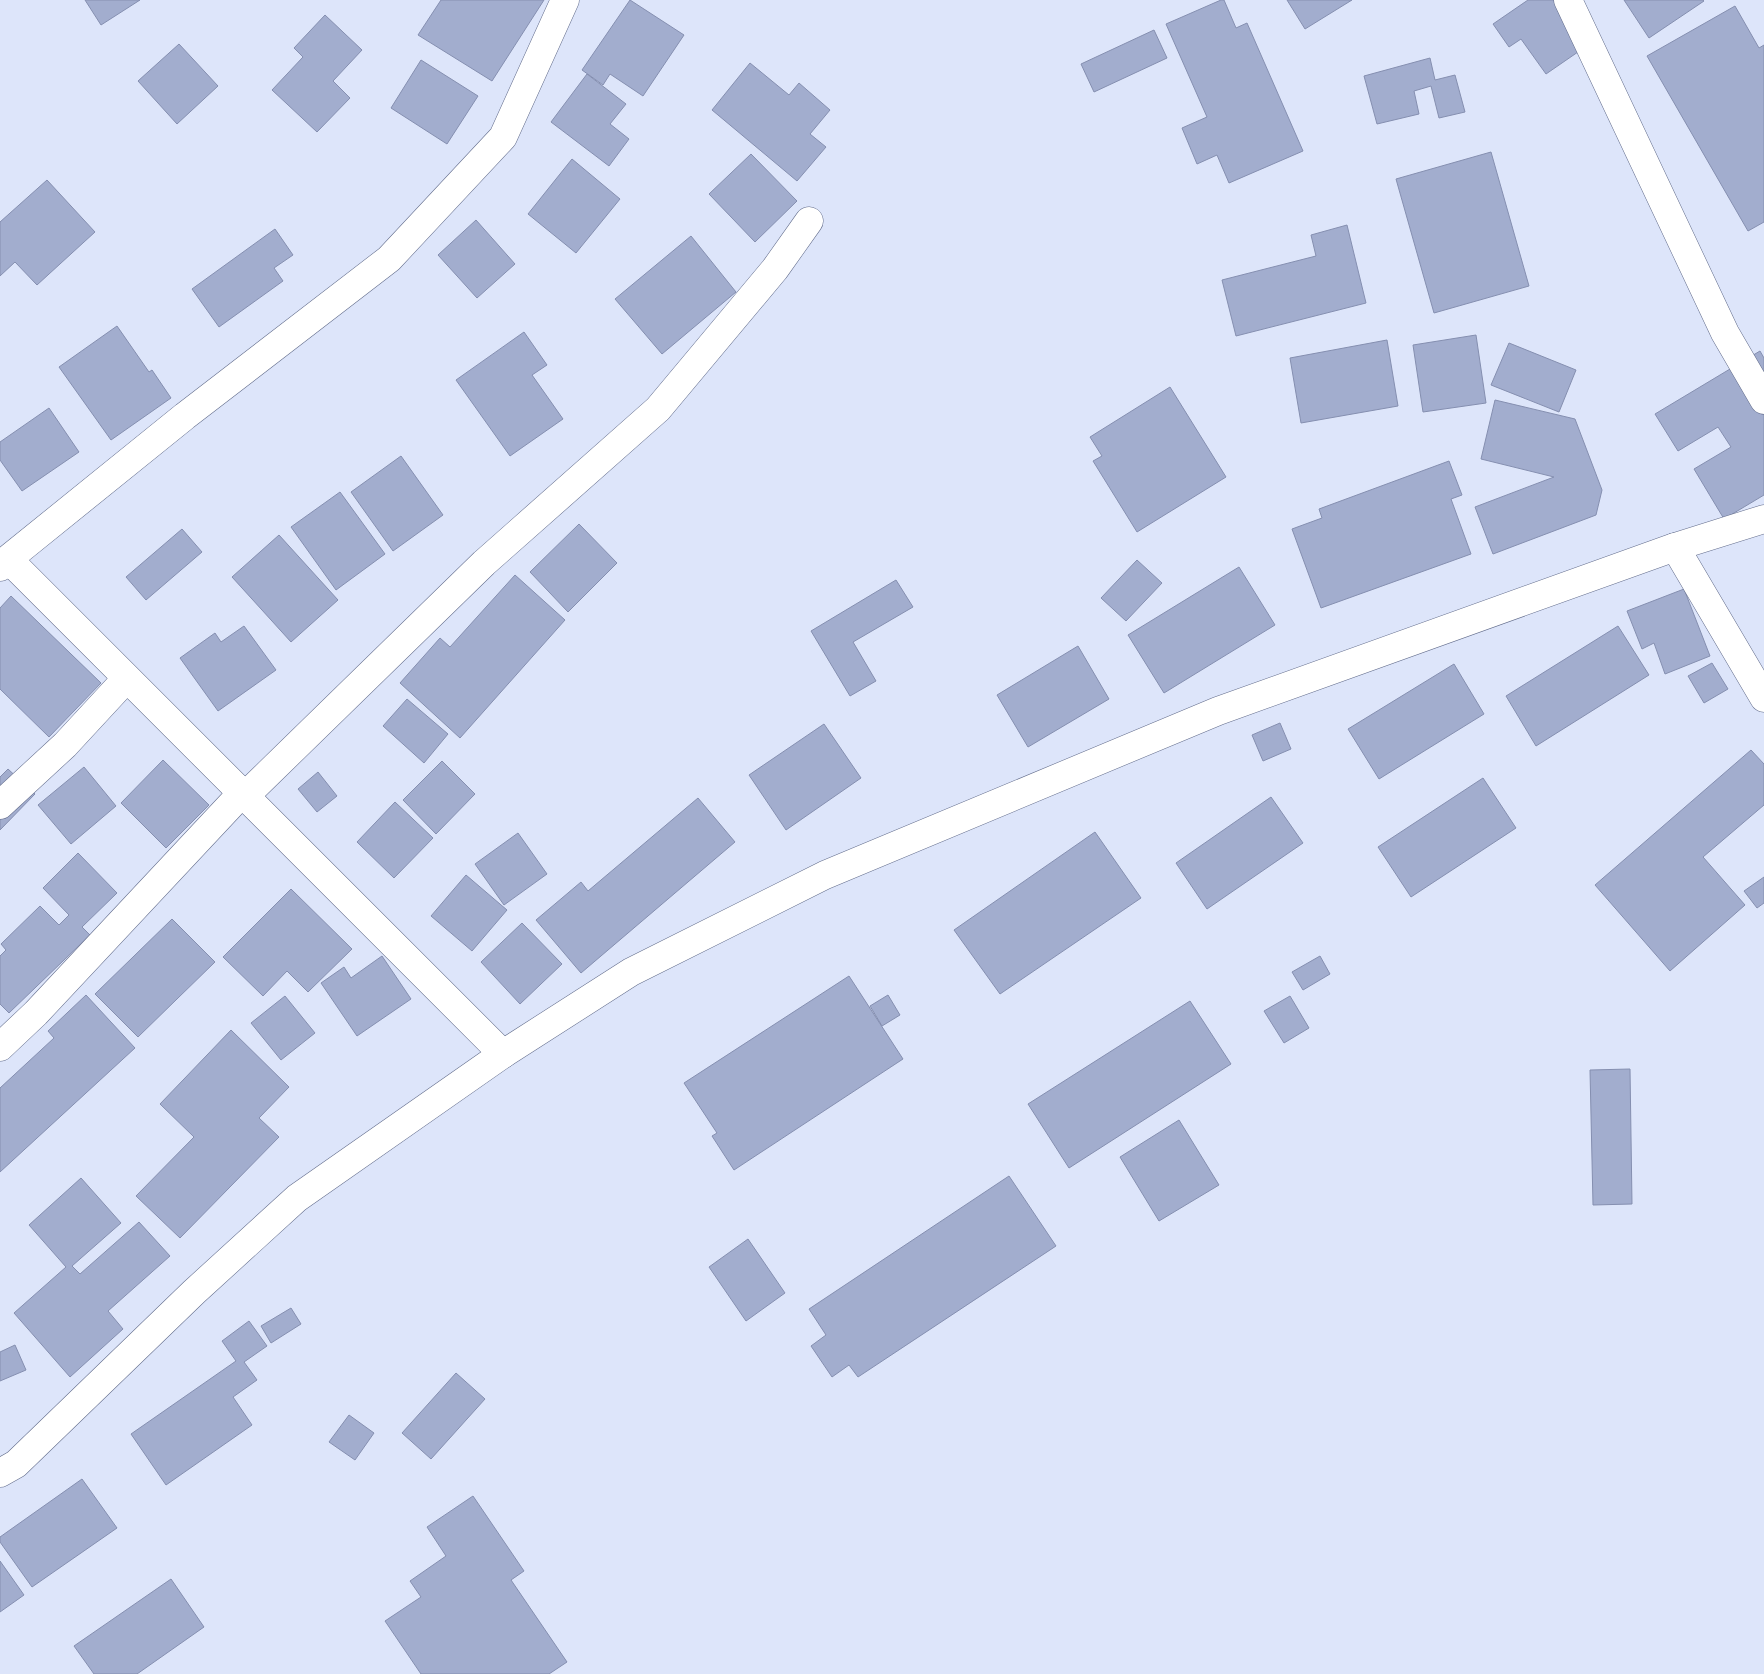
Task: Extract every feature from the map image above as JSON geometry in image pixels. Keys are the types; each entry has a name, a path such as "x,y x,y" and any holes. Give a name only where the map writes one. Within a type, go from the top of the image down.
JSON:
{"street":[{"path":"503,1054 127,678 4,563 185,416 389,259 503,137 565,0"},
{"path":"1568,0 1725,333 1764,400"},
{"path":"0,1047 36,1013 244,794 484,563 658,409 775,269 809,221"},
{"path":"0,1473 16,1464 194,1292 297,1198 503,1054 631,972 825,875 1218,712 1675,547 1764,519"},
{"path":"1675,547 1764,698"},
{"path":"0,806 65,745 127,678"}],"building":[{"path":"85,0 140,0 101,25"},
{"path":"441,0 544,0 492,81 418,35"},
{"path":"630,0 684,35 643,96 610,74 603,85 582,70"},
{"path":"1224,0 1236,28 1247,23 1303,151 1229,183 1217,155 1197,164 1182,128 1207,117 1166,24"},
{"path":"1287,0 1352,0 1305,29"},
{"path":"1528,0 1561,0 1591,43 1546,74 1521,39 1509,47 1493,24"},
{"path":"1624,0 1703,0 1704,1 1649,38"},
{"path":"1735,6 1759,48 1764,45 1764,222 1748,231 1647,56"},
{"path":"325,15 362,50 333,81 350,98 317,132 272,90 303,57 294,48"},
{"path":"1154,30 1167,58 1094,92 1081,64"},
{"path":"179,44 218,86 177,124 138,81"},
{"path":"1430,58 1435,80 1455,75 1465,112 1439,118 1431,86 1414,91 1419,114 1377,124 1364,76"},
{"path":"421,60 478,96 447,144 391,108"},
{"path":"750,63 789,95 799,83 830,110 810,134 826,147 797,181 712,110"},
{"path":"587,74 626,104 610,124 629,139 609,166 551,122"},
{"path":"1491,152 1529,286 1434,313 1396,179"},
{"path":"751,154 797,201 755,242 709,194"},
{"path":"572,159 620,199 576,253 528,214"},
{"path":"47,180 95,232 37,285 15,262 0,276 0,222"},
{"path":"476,220 515,264 477,298 438,255"},
{"path":"1347,225 1366,303 1236,336 1222,280 1316,256 1311,235"},
{"path":"275,229 293,255 274,268 283,281 219,327 192,289"},
{"path":"691,236 736,292 662,354 615,299"},
{"path":"117,326 149,372 152,370 171,398 111,440 59,367"},
{"path":"524,332 547,365 532,375 563,419 510,456 456,380"},
{"path":"1476,335 1486,403 1423,412 1413,345"},
{"path":"1387,340 1398,406 1301,423 1290,358"},
{"path":"1509,343 1576,370 1559,412 1491,385"},
{"path":"1760,351 1764,358 1764,495 1724,519 1694,469 1731,447 1718,427 1678,451 1655,414"},
{"path":"1170,387 1226,477 1137,532 1093,461 1102,456 1090,437"},
{"path":"1495,400 1575,419 1602,490 1596,515 1493,554 1475,507 1554,477 1481,459"},
{"path":"49,408 79,452 22,491 0,460 0,442"},
{"path":"401,456 443,515 393,551 351,492"},
{"path":"1449,461 1462,495 1451,499 1471,554 1321,608 1292,529 1322,518 1319,509"},
{"path":"340,492 385,554 336,590 291,527"},
{"path":"579,524 617,563 568,612 530,572"},
{"path":"182,529 202,552 146,600 126,577"},
{"path":"279,535 338,600 291,642 232,577"},
{"path":"1137,560 1162,583 1126,621 1101,598"},
{"path":"1239,567 1275,625 1164,693 1128,635"},
{"path":"515,575 565,620 460,738 400,683 440,638 450,647"},
{"path":"896,580 913,607 853,642 876,681 850,696 811,631"},
{"path":"1684,589 1710,656 1665,674 1654,643 1642,649 1627,611"},
{"path":"11,596 101,683 49,737 0,689 0,608"},
{"path":"244,626 276,670 218,711 180,658 215,633 221,642"},
{"path":"1618,626 1649,675 1536,746 1506,696"},
{"path":"1078,646 1109,699 1028,747 997,695"},
{"path":"1712,663 1728,689 1704,703 1688,676"},
{"path":"1454,664 1484,714 1379,779 1348,729"},
{"path":"407,699 448,734 424,763 383,726"},
{"path":"1280,723 1291,749 1263,761 1252,735"},
{"path":"824,724 861,778 786,830 749,775"},
{"path":"1751,750 1764,764 1764,805 1703,857 1745,905 1670,971 1595,885"},
{"path":"163,760 209,805 166,848 121,803"},
{"path":"442,761 475,794 436,834 403,800"},
{"path":"84,767 116,806 71,844 38,805"},
{"path":"8,769 35,794 0,830 0,777"},
{"path":"318,772 337,796 317,812 298,789"},
{"path":"1483,778 1516,828 1411,897 1378,847"},
{"path":"1271,797 1303,843 1207,909 1176,863"},
{"path":"698,798 735,842 581,973 536,920 581,882 588,891"},
{"path":"395,802 433,838 394,878 357,842"},
{"path":"1095,832 1141,898 1000,994 954,930"},
{"path":"518,833 547,874 504,905 475,864"},
{"path":"78,853 117,893 82,927 90,935 9,1013 0,1004 0,956 6,950 1,944 40,906 59,925 69,915 43,888"},
{"path":"466,875 507,910 472,951 431,916"},
{"path":"1764,877 1764,903 1757,908 1744,891"},
{"path":"291,889 352,949 308,992 287,971 263,996 223,957"},
{"path":"172,919 215,962 138,1037 95,994"},
{"path":"522,923 562,964 520,1004 481,962"},
{"path":"382,956 411,999 357,1036 321,983 344,967 351,978"},
{"path":"1320,956 1330,974 1303,990 1292,972"},
{"path":"849,976 903,1059 734,1170 712,1136 717,1133 684,1083"},
{"path":"86,995 135,1048 0,1172 0,1088 54,1038 48,1031"},
{"path":"888,995 900,1015 882,1026 870,1006"},
{"path":"285,996 315,1033 281,1060 251,1023"},
{"path":"1290,996 1309,1028 1284,1043 1264,1011"},
{"path":"1190,1001 1231,1064 1069,1168 1028,1104"},
{"path":"231,1030 289,1087 259,1118 279,1137 180,1238 136,1196 194,1137 160,1104"},
{"path":"1630,1069 1632,1204 1593,1205 1590,1070"},
{"path":"1179,1120 1219,1185 1159,1221 1120,1157"},
{"path":"1009,1176 1056,1246 858,1377 849,1365 832,1377 811,1346 826,1335 809,1309"},
{"path":"81,1178 121,1223 72,1266 80,1274 139,1222 170,1256 108,1311 123,1329 70,1377 14,1313 66,1267 29,1225"},
{"path":"748,1239 785,1293 746,1321 709,1267"},
{"path":"291,1308 301,1324 271,1343 261,1326"},
{"path":"249,1321 267,1346 244,1362 257,1380 233,1397 252,1425 166,1485 131,1434 236,1361 222,1341"},
{"path":"15,1345 26,1370 0,1381 0,1352"},
{"path":"456,1373 485,1399 431,1459 402,1433"},
{"path":"349,1415 374,1433 355,1460 329,1442"},
{"path":"82,1479 117,1528 32,1587 0,1542 0,1537"},
{"path":"473,1496 524,1571 511,1580 567,1662 549,1674 421,1674 385,1621 421,1597 410,1581 446,1556 427,1527"},
{"path":"0,1561 24,1595 0,1612"},
{"path":"171,1579 204,1627 137,1674 94,1674 74,1646"}]}
